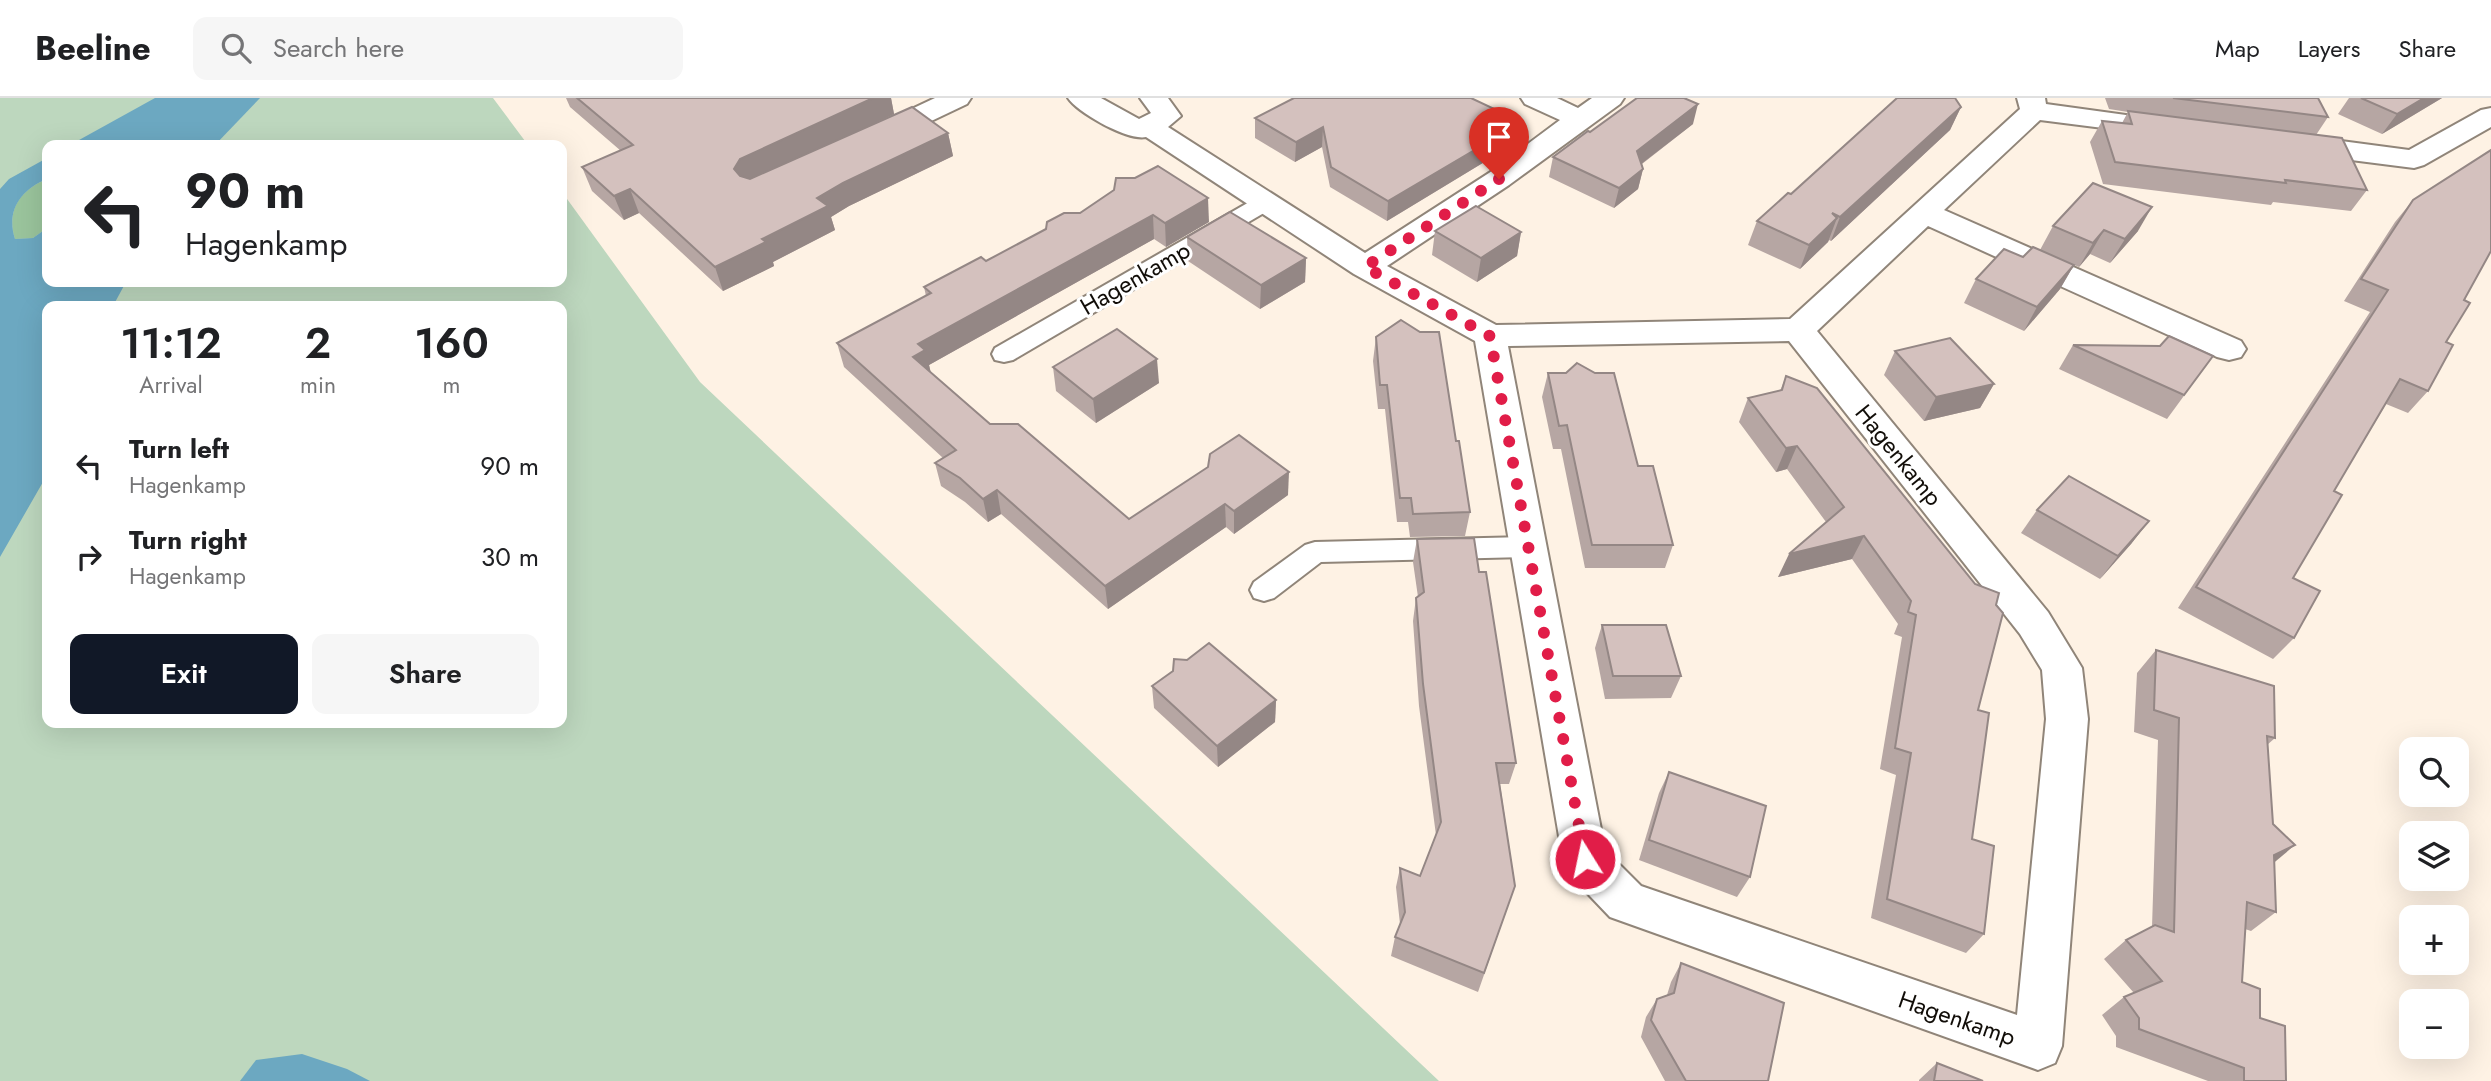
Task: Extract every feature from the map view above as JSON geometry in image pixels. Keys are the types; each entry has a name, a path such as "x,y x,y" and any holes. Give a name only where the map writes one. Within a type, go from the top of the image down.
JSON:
{"street":[{"path":"846,150 957,98"},
{"path":"1082,98 1116,120 1140,130 1151,112 1266,202 1365,267 1490,336 1798,330 1925,213 2032,105 2197,132"},
{"path":"1535,98 1580,119"},
{"path":"1365,267 1499,179 1610,98"},
{"path":"2265,140 2414,159 2491,116"},
{"path":"1925,213 2229,349"},
{"name":"Hagenkamp","path":"1490,336 1585,859 1626,902 2038,1046 2067,719 2062,668 2034,623 1798,330"}],"lane":[{"name":"Hagenkamp","path":"1004,354 1266,202"},
{"path":"1264,590 1315,552 1528,547"}],"green space":[{"path":"0,98 493,98 524,140 42,140 42,287 567,287 567,199 700,382 1439,1081 0,1081"},
{"path":"42,182 42,232 33,238 15,239 12,219 14,210 23,195"}],"water":[{"path":"155,98 260,98 220,140 79,140"},
{"path":"42,161 42,182 23,195 17,203 12,219 15,239 33,238 42,232 42,287 123,287 116,301 42,301 42,484 0,557 0,189 9,179"},
{"path":"302,1054 347,1069 370,1081 240,1081 256,1060"}],"building":[{"path":"577,98 873,98 740,159 734,169 740,176 750,179 912,107 948,133 843,183 817,198 828,206 762,239 766,242 715,267 630,189 614,196 582,167 633,145"},
{"path":"1294,98 1471,98 1522,122 1388,201 1331,167 1323,127 1296,142 1255,118"},
{"path":"1637,98 1684,98 1698,104 1637,151 1643,169 1619,188 1553,157 1588,131"},
{"path":"1897,98 1955,98 1961,107 1840,217 1832,213 1837,218 1809,245 1757,221 1788,193 1791,194"},
{"path":"2173,98 2318,98 2328,117"},
{"path":"2361,98 2424,98 2397,114"},
{"path":"2128,111 2342,138 2367,190 2115,162 2102,121 2132,124"},
{"path":"2491,150 2491,251 2464,300 2470,303 2446,342 2453,345 2428,391 2400,379 2334,491 2342,495 2293,578 2320,591 2294,638 2196,587 2388,290 2361,279 2413,200"},
{"path":"1158,166 1208,198 1165,223 1153,215 918,344 925,350 913,357 990,424 1018,424 1129,519 1208,467 1210,454 1239,435 1289,472 1234,511 1225,504 1105,586 997,490 983,499 960,478 935,463 956,450 837,343 931,293 924,287 981,257 986,261 1046,229 1047,222 1064,213 1080,213 1114,190 1116,178 1135,178"},
{"path":"2093,183 2152,207 2125,239 2104,230 2093,243 2053,226"},
{"path":"1476,206 1521,232 1481,258 1435,231"},
{"path":"1230,212 1306,258 1261,285 1187,237"},
{"path":"2033,247 2074,265 2037,307 1976,279 2004,249 2023,257"},
{"path":"1401,320 1420,332 1439,332 1470,512 1413,514 1411,498 1400,498 1387,385 1380,385 1376,337"},
{"path":"1117,329 1157,359 1093,399 1053,367"},
{"path":"2169,336 2213,356 2184,395 2073,345 2160,346"},
{"path":"1950,338 1994,384 1936,397 1895,351"},
{"path":"1577,363 1595,373 1614,373 1638,466 1653,466 1673,545 1592,545 1567,425 1559,426 1548,373 1566,373"},
{"path":"1786,376 1817,388 1975,584 1999,593 1996,605 2003,613 1978,710 1989,713 1972,839 1994,846 1984,934 1887,899 1911,753 1895,748 1916,615 1908,612 1911,601 1864,536 1789,554 1844,507 1797,446 1786,448 1748,398 1782,390"},
{"path":"2069,476 2149,521 2118,556 2037,510"},
{"path":"1474,538 1479,572 1486,572 1516,763 1496,763 1515,886 1484,973 1395,937 1405,912 1400,868 1420,876 1441,822 1423,684 1416,598 1424,592 1417,539"},
{"path":"1602,625 1666,625 1681,676 1613,676"},
{"path":"1209,643 1276,700 1217,746 1152,686 1173,671 1174,659 1187,660"},
{"path":"2156,650 2274,686 2275,738 2267,736 2273,824 2295,845 2274,855 2276,912 2247,902 2242,982 2260,989 2260,1018 2285,1026 2286,1081 2244,1081 2244,1068 2139,1029 2139,1018 2124,997 2162,981 2126,940 2155,925 2174,932 2179,718 2154,710"},
{"path":"1669,772 1766,806 1750,877 1649,840"},
{"path":"1681,963 1784,1003 1768,1081 1686,1081 1651,1020 1657,999 1674,993"},
{"path":"1937,1063 1983,1081 1934,1081"}],"route":[{"path":"1499,179 1365,267 1490,336 1585,859"}]}
